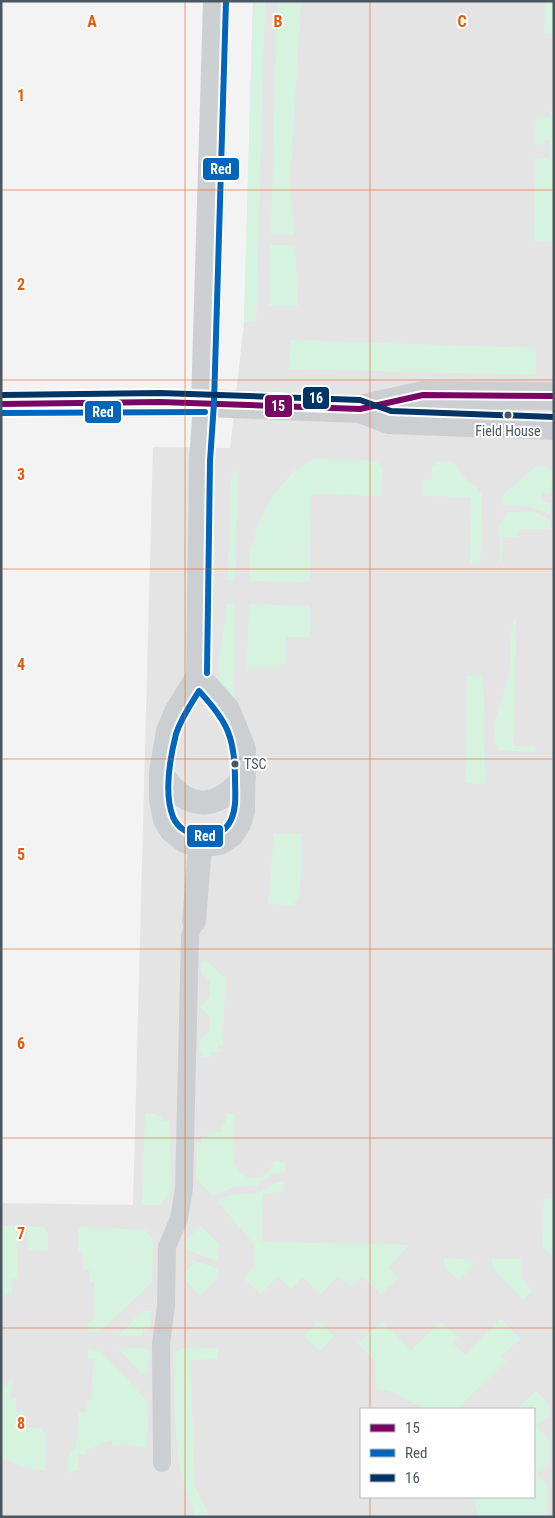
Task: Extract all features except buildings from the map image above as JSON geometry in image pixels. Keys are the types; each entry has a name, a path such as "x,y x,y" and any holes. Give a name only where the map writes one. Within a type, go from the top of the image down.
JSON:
{"main road":[{"path":"1,404 205,403 217,1"}],"street":[{"path":"198,676 228,709 244,749 243,811 239,824 232,835 220,843 200,846 185,841 172,831 165,820 162,800 162,773 168,731 176,712 198,676 201,461 205,403 360,409 423,394 554,396"},
{"path":"360,409 389,420 554,426"},
{"path":"162,773 178,794 190,800 204,803 217,801 227,795 244,777"},
{"path":"162,1463 161,1354 166,1306 167,1247 179,1219 184,1188 190,936 194,921 200,846"}],"shaded area":[{"path":"253,1 554,1 554,1517 1,1517 1,1203 133,1205 153,447 230,448 244,322"}],"green space":[{"path":"253,1 265,1 256,322 244,322"},
{"path":"545,1 554,1 554,34 544,33"},
{"path":"277,4 301,4 290,181 294,235 271,234"},
{"path":"551,110 554,110 554,242 534,241 535,158 549,158 550,140 544,139 544,144 535,145 536,116 550,117"},
{"path":"270,245 295,245 298,306 269,306"},
{"path":"291,340 536,348 536,375 289,369"},
{"path":"314,459 376,461 383,469 381,496 311,494 310,582 249,581 250,550 261,517 275,493 294,471"},
{"path":"436,461 454,462 462,475 482,493 480,564 470,564 471,497 423,496 423,479 432,480 432,465 436,465"},
{"path":"536,466 547,467 552,471 551,493 542,493 542,502 551,503 550,514 530,507 502,505 504,494"},
{"path":"233,471 238,472 235,580 228,580 230,486"},
{"path":"509,512 534,512 550,520 550,529 518,529 517,537 502,537 500,565 499,524"},
{"path":"235,603 234,701 223,690 220,682 219,660 227,604"},
{"path":"249,604 310,606 310,637 286,637 285,664 280,664 280,668 247,668"},
{"path":"516,617 514,746 536,747 535,752 498,750 495,740 496,721 507,681 510,664 510,644 513,623"},
{"path":"467,676 483,676 485,782 482,784 466,783"},
{"path":"274,834 302,834 300,896 293,905 268,904"},
{"path":"205,959 225,979 223,1045 218,1045 220,1052 211,1052 211,1057 203,1057 203,1053 199,1053 199,1042 210,1030 210,1017 200,1007 210,997 210,983 201,973 201,963"},
{"path":"145,1114 156,1114 156,1116 163,1117 163,1121 170,1121 171,1192 159,1205 142,1205"},
{"path":"226,1114 234,1114 232,1143 235,1164 239,1172 245,1177 259,1177 267,1172 274,1161 285,1162 285,1172 271,1174 256,1186 233,1187 213,1196 196,1179 197,1142 201,1142 201,1137 207,1137 208,1132 221,1132 221,1124 225,1124"},
{"path":"284,1182 284,1192 263,1193 262,1242 409,1245 389,1267 398,1278 381,1294 362,1276 350,1287 338,1276 321,1294 302,1277 291,1289 278,1276 261,1294 243,1278 253,1268 254,1244 218,1202 228,1196 259,1192 274,1184"},
{"path":"544,1198 554,1198 554,1258 542,1247"},
{"path":"1,1226 19,1226 17,1279 12,1279 11,1297 8,1293 1,1299"},
{"path":"201,1226 219,1244 217,1261 185,1249 186,1240"},
{"path":"28,1227 43,1227 48,1233 48,1251 28,1250"},
{"path":"78,1227 145,1230 153,1239 152,1282 101,1331 88,1332 88,1322 93,1321 94,1282 90,1282 90,1270 83,1270 83,1252 78,1251"},
{"path":"444,1258 473,1260 472,1267 458,1280 444,1266"},
{"path":"190,1259 218,1269 217,1279 200,1296 184,1278 185,1272 193,1264"},
{"path":"492,1259 521,1259 521,1278 533,1291 523,1300 492,1267"},
{"path":"142,1311 151,1311 150,1330 143,1330 142,1336 118,1336"},
{"path":"501,1319 520,1339 501,1356 506,1361 458,1408 423,1408 392,1392 376,1388 375,1362 358,1343 382,1322 411,1350 441,1322 458,1337 452,1343 465,1355"},
{"path":"318,1321 334,1336 320,1351 304,1336"},
{"path":"118,1348 149,1349 148,1373 141,1373"},
{"path":"181,1348 218,1349 218,1359 190,1360 195,1487 210,1517 195,1517 180,1468 175,1419 174,1354"},
{"path":"88,1349 101,1352 148,1402 147,1448 125,1444 113,1446 111,1440 87,1450 86,1454 78,1455 78,1470 68,1473 68,1457 76,1445 79,1412 87,1412 87,1400 92,1400 93,1359 88,1359"},
{"path":"12,1380 11,1398 16,1398 16,1411 23,1411 23,1428 43,1429 42,1432 46,1432 45,1471 23,1467 1,1458 1,1381 6,1386"},
{"path":"536,1391 549,1404 549,1416 536,1426 549,1440 549,1462 537,1474 548,1486 548,1511 542,1517 478,1517 473,1498 535,1498 535,1408 518,1408"}],"transit line":[{"name":"Red","path":"207,673 210,461 214,403 226,1"},
{"name":"16","path":"1,395 160,393 360,400 391,411 554,417"},
{"name":"15","path":"1,404 160,402 360,409 423,395 554,396"},
{"name":"Red","path":"1,413 205,412"},
{"name":"Red","path":"199,691 216,711 228,730 235,764 235,805 233,815 226,828 210,836 193,834 185,831 178,825 170,808 168,787 176,734 183,717 199,691"}],"place":[{"name":"Field House","path":"508,415"},
{"name":"TSC","path":"235,764"}]}
